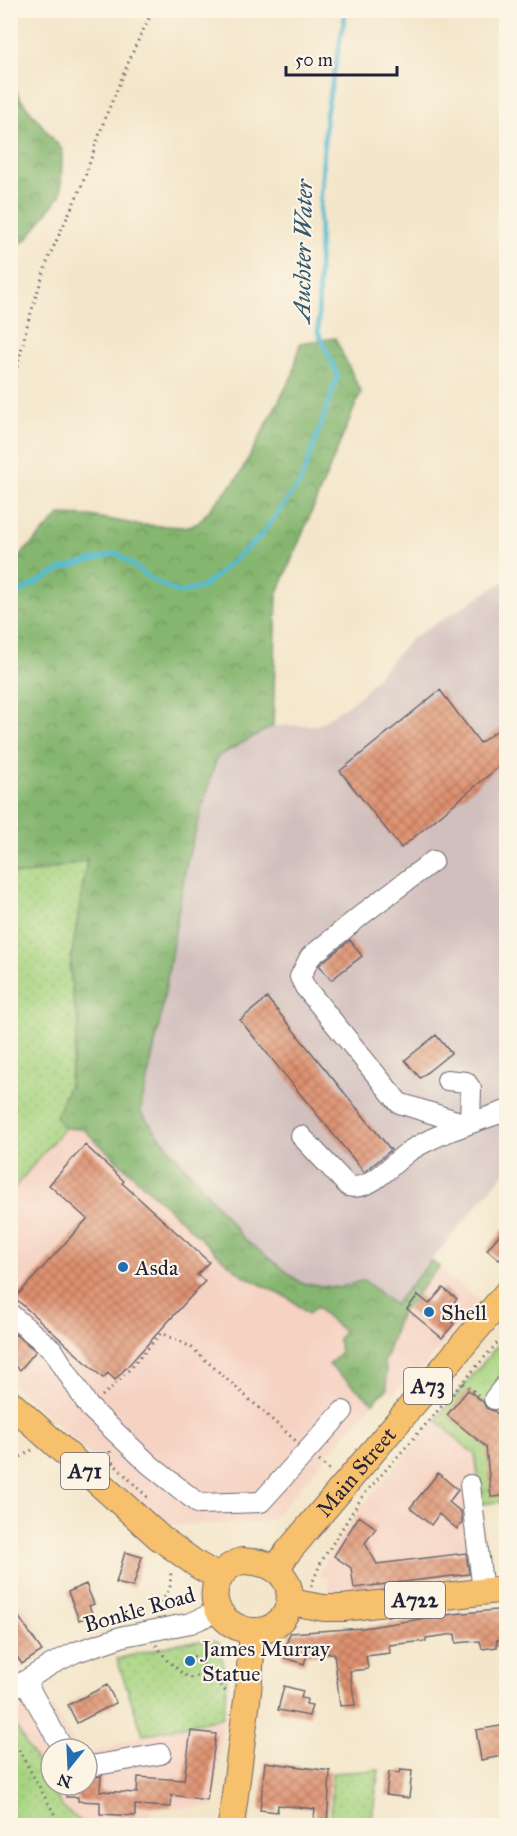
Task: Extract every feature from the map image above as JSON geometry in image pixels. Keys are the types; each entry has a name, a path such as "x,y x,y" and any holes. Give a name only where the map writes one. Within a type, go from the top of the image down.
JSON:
{"main road":[{"name":"Main Street","path":"276,1569 286,1553 507,1294"},
{"name":"A71","path":"10,1403 160,1538 219,1577"},
{"path":"242,1561 265,1563 276,1569 287,1580 297,1603 274,1627 263,1631 253,1631 233,1625 218,1611 215,1602 215,1590 219,1577 233,1563 242,1561"},
{"name":"A722","path":"297,1603 324,1608 343,1608 495,1590"},
{"path":"231,1826 248,1692 253,1631"}],"street":[{"path":"433,861 310,957 300,977 305,987 399,1103 468,1123"},
{"path":"447,1080 466,1082 471,1089 468,1123"},
{"path":"301,1136 348,1186 357,1188 366,1185 410,1151 448,1131 507,1111"},
{"path":"10,1314 53,1350 89,1407 150,1465 199,1504 261,1502 343,1411"},
{"path":"494,1399 507,1384"},
{"path":"470,1485 495,1590"},
{"name":"Bonkle Road","path":"18,1686 52,1664 100,1643 191,1623 218,1611"},
{"path":"18,1686 54,1737"},
{"path":"99,1765 161,1754"}],"path":[{"path":"10,396 28,322 48,259 82,185 105,118 153,10"},
{"path":"297,1603 362,1497 507,1333"},
{"path":"10,1463 49,1439"},
{"path":"193,1656 205,1665 200,1676"},
{"path":"10,1734 61,1826"}],"shaded area":[{"path":"506,580 506,1171 394,1305 364,1280 339,1288 301,1283 244,1239 140,1112 159,1026 187,860 217,756 273,726 318,725 358,698 411,639"},
{"path":"64,1128 83,1129 244,1276 290,1299 308,1314 316,1307 344,1333 338,1339 340,1353 329,1365 373,1403 276,1515 262,1523 164,1525 11,1382 10,1192"},
{"path":"439,1267 478,1300 421,1369 393,1393 387,1389 384,1363 400,1314"},
{"path":"467,1382 506,1501 482,1504 488,1572 330,1593 328,1578 319,1573 353,1517"},
{"path":"24,1605 48,1652 19,1669 11,1657 10,1612"},
{"path":"45,1696 71,1737 39,1737 39,1766 11,1716"},
{"path":"223,1717 213,1807 151,1808 152,1825 86,1825 63,1808 57,1797 99,1797 99,1751 143,1735"}],"green space":[{"path":"11,80 19,97 62,150 61,194 27,239 11,249"},
{"path":"335,338 361,392 277,595 273,726 217,757 187,860 159,1026 140,1112 244,1239 301,1283 339,1288 364,1280 394,1305 431,1261 439,1267 400,1314 384,1363 387,1389 373,1403 329,1365 340,1353 338,1339 344,1332 316,1307 308,1314 290,1299 244,1276 83,1129 64,1128 56,1117 69,1084 79,1025 73,999 70,967 87,860 28,874 10,874 11,565 60,515 90,516 140,525 185,527 198,523 239,476 293,374 300,343"},
{"path":"87,860 70,967 73,999 79,1025 69,1084 56,1117 64,1128 11,1192 11,874 28,874"},
{"path":"506,1335 506,1501 482,1504 475,1455 436,1420"},
{"path":"211,1640 219,1643 227,1681 223,1717 143,1735 117,1659 180,1643"},
{"path":"10,1716 39,1766 39,1797 57,1797 63,1808 86,1825 11,1825"},
{"path":"379,1770 371,1825 331,1825 332,1773"}],"building":[{"path":"440,690 480,743 507,723 507,760 401,848 340,771"},
{"path":"350,940 362,956 331,980 319,965"},
{"path":"267,998 391,1150 364,1172 240,1020"},
{"path":"436,1035 451,1053 420,1078 405,1060"},
{"name":"Asda","path":"85,1145 124,1181 122,1183 209,1262 197,1275 205,1281 115,1380 108,1373 103,1378 15,1298 87,1219 49,1185"},
{"path":"507,1225 507,1251 499,1260 487,1250"},
{"name":"Shell","path":"443,1288 457,1299 444,1316 454,1324 442,1338 407,1309 418,1295 429,1304"},
{"path":"15,1334 36,1351 20,1370 10,1362 10,1340"},
{"path":"468,1390 483,1402 486,1408 507,1421 507,1496 491,1497 486,1447 447,1415"},
{"path":"438,1473 458,1490 449,1502 461,1512 462,1522 457,1529 439,1514 431,1525 410,1508"},
{"path":"359,1516 376,1528 365,1543 377,1564 466,1553 469,1574 354,1588 351,1568 334,1556"},
{"path":"125,1552 142,1557 133,1587 116,1583"},
{"path":"86,1584 94,1604 89,1606 93,1615 79,1620 68,1592"},
{"path":"10,1604 42,1651 22,1664 10,1647"},
{"path":"507,1609 507,1639 497,1640 497,1647 482,1649 480,1641 456,1643 455,1634 426,1638 426,1641 389,1645 390,1653 366,1656 368,1669 350,1671 355,1705 340,1706 334,1653 307,1655 304,1664 282,1657 290,1633 363,1628 453,1614"},
{"path":"107,1685 116,1703 77,1723 68,1705"},
{"path":"284,1686 303,1691 301,1698 307,1699 306,1704 312,1705 309,1716 278,1710"},
{"path":"507,1725 507,1755 481,1760 476,1730"},
{"path":"191,1731 216,1734 207,1800 172,1795 171,1807 135,1805 135,1816 100,1814 100,1802 78,1801 78,1797 99,1797 99,1776 101,1776 100,1791 137,1793 138,1777 184,1780"},
{"path":"265,1762 330,1771 327,1826 313,1825 315,1809 278,1805 277,1812 260,1810"},
{"path":"400,1770 412,1771 409,1798 386,1795 389,1772 399,1773"}],"waterway":[{"name":"Auchter Water","path":"10,601 15,595 61,569 117,553 154,581 179,593 203,587 260,537 301,481 338,376 318,332 320,208 326,114 346,10"}],"place":[{"name":"Asda","path":"123,1267"},
{"name":"Shell","path":"429,1312"},
{"name":"James Murray Statue","path":"190,1661"}]}
